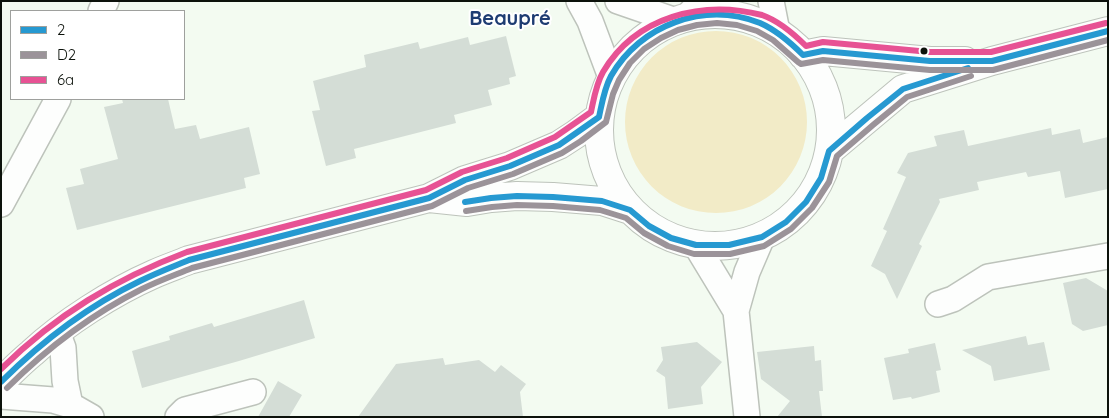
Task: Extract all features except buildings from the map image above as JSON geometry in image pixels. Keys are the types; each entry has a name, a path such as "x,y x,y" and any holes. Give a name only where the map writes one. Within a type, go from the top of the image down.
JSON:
{"street":[{"path":"579,1 590,21 611,77"},
{"path":"618,1 688,13 724,14 760,24 777,32 791,42 818,76 827,100 831,125 829,151 821,178 806,202 786,222 762,237 729,245 696,245 672,238 649,226 630,210 610,183 600,150 599,117 603,96 611,77 638,42 688,13"},
{"path":"771,1 777,32"},
{"path":"829,151 903,89 992,61 1108,30"},
{"path":"803,55 823,51 930,61 992,61"},
{"path":"1,204 57,100"},
{"path":"1,382 56,332 120,290 153,274 189,260 429,198 465,180 510,166 559,145 599,117"},
{"path":"429,198 466,202 517,196 552,197 602,201 630,210"},
{"path":"748,417 736,310 747,272 762,237"},
{"path":"696,245 736,310"},
{"path":"938,304 953,299 988,277 1108,256"},
{"path":"56,332 63,348 65,381 81,411"},
{"path":"178,417 186,410 253,392"},
{"path":"1,396 46,399 81,411"}],"shaded area":[{"path":"716,31 734,33 751,38 767,46 786,64 800,87 805,104 807,122 805,140 800,157 792,173 774,192 751,206 734,211 716,213 698,211 681,206 665,198 646,180 632,157 627,140 625,122 627,104 632,87 640,71 658,52 681,38 698,33"}],"transit line":[{"name":"6a","path":"1,369 43,332 88,300 135,274 187,252 426,190 462,172 507,158 555,137 591,112 603,72 617,53 633,37 652,25 672,17 716,10 739,11 762,15 780,24 806,46 823,42 930,52 991,52 1106,23"},
{"name":"2","path":"1,382 33,352 84,313 121,291 158,273 189,260 429,198 465,180 510,166 559,145 599,117 611,76 623,58 656,31 675,22 717,15 739,17 760,23 772,29 803,55 823,51 930,61 992,61 1108,31"},
{"name":"D2","path":"7,388 54,346 105,309 160,281 192,268 432,206 468,188 513,174 562,153 606,122 613,94 630,63 644,49 678,30 697,25 717,23 737,25 757,31 773,40 801,64 823,60 930,70 993,70 1108,40"},
{"name":"2","path":"465,202 517,196 602,201 630,210 649,226 671,238 696,245 729,245 762,237 786,222 806,202 821,178 829,151 867,118 903,89 968,68"},
{"name":"D2","path":"466,211 517,205 600,210 626,218 644,233 668,246 694,254 730,254 764,246 791,229 812,208 829,182 837,156 907,97 971,76"}],"district":[{"name":"Beaupré","path":"510,19"}]}
